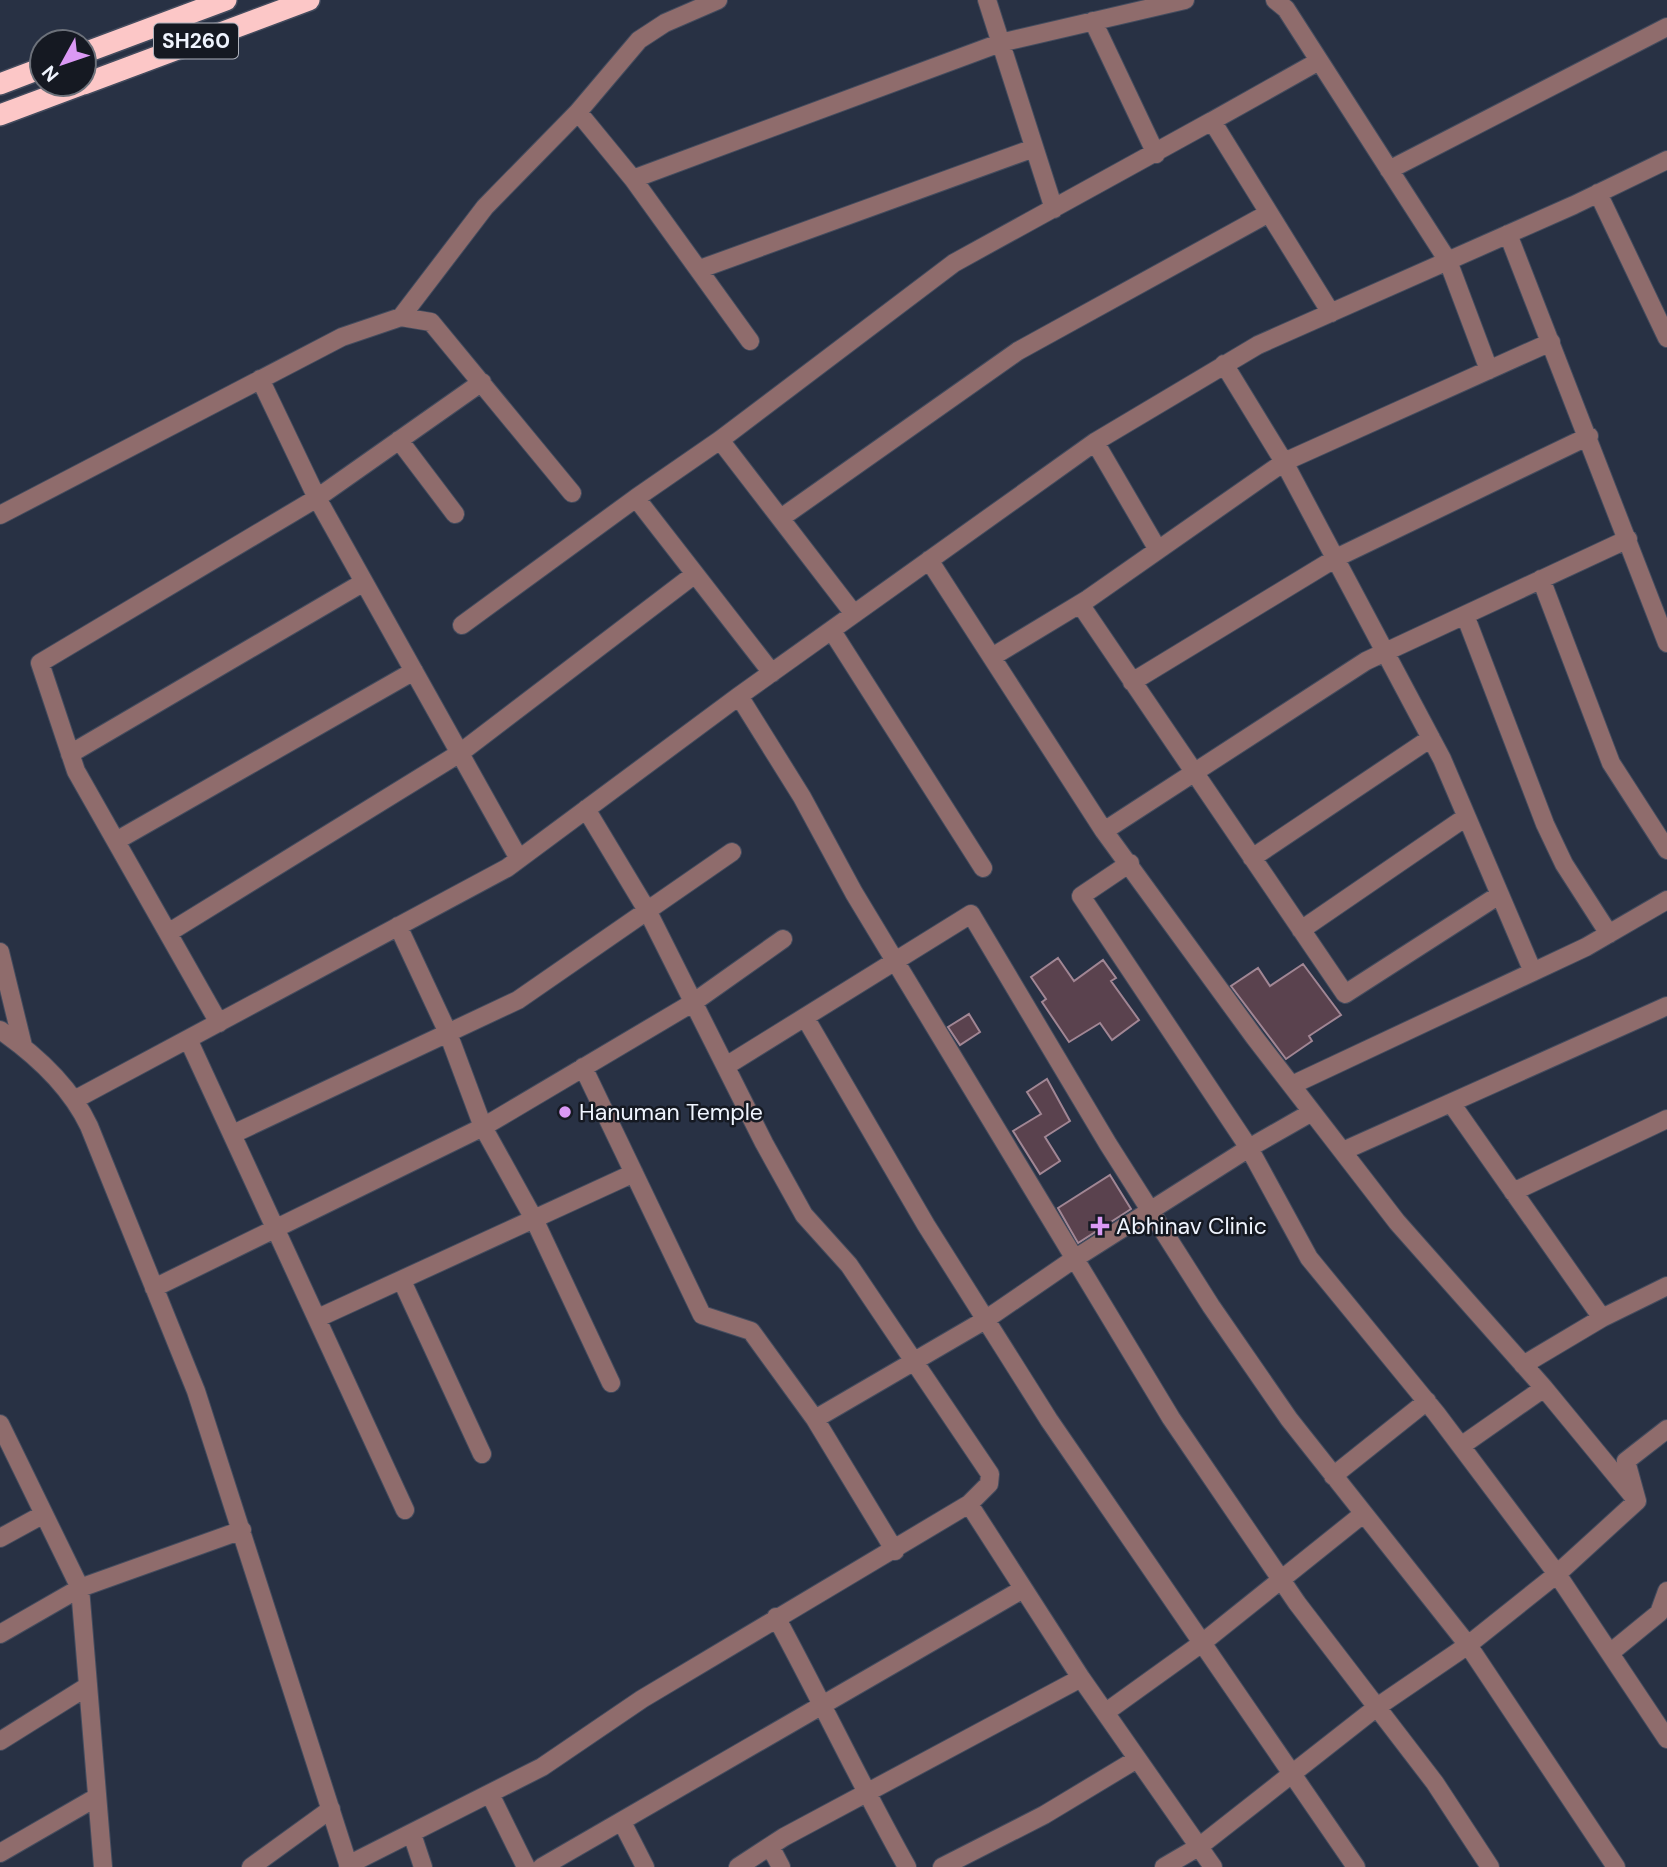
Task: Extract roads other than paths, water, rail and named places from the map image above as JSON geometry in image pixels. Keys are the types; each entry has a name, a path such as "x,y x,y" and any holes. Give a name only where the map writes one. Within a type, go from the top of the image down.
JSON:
{"highway":[{"name":"SH260","path":"98,47 226,0"},
{"name":"SH260","path":"98,78 309,0"},
{"path":"0,84 28,73"},
{"name":"SH260","path":"0,115 46,98"}],"street":[{"path":"401,317 485,207 578,112 639,40 664,23 718,0"},
{"path":"987,0 1054,209"},
{"path":"634,179 1000,43 1185,0"},
{"path":"1275,0 1286,9 1448,261 1489,370"},
{"path":"1093,21 1156,154"},
{"path":"1390,170 1667,27"},
{"path":"462,625 720,440 954,263 1156,154 1319,61"},
{"path":"578,112 634,179 750,341"},
{"path":"1212,121 1331,313"},
{"path":"700,269 1034,148"},
{"path":"76,1099 519,859 739,696 1095,442 1224,365 1258,345 1667,160"},
{"path":"1598,193 1667,338"},
{"path":"780,518 1018,351 1269,213"},
{"path":"1508,234 1667,643"},
{"path":"0,515 342,337 401,317 431,322 572,492"},
{"path":"992,657 1080,604 1284,462 1551,342"},
{"path":"1224,365 1284,462 1431,738 1533,972"},
{"path":"260,379 317,498 519,859"},
{"path":"219,1023 76,771 40,663 317,498 482,382"},
{"path":"1132,681 1336,558 1588,436"},
{"path":"399,440 455,514"},
{"path":"720,440 854,614"},
{"path":"1095,442 1158,550"},
{"path":"636,498 772,673"},
{"path":"1104,831 1366,662 1628,539"},
{"path":"929,560 1104,831 1312,1112 1397,1222 1544,1388 1637,1502"},
{"path":"168,933 460,753 695,574"},
{"path":"1541,579 1611,764 1667,850"},
{"path":"71,754 364,582"},
{"path":"1080,604 1345,994 1499,895"},
{"path":"1465,615 1550,834 1564,864 1609,934"},
{"path":"832,631 983,868"},
{"path":"116,841 414,671"},
{"path":"739,696 1171,1418 1282,1580 1435,1783 1490,1867"},
{"path":"1252,858 1431,738"},
{"path":"0,1030 23,1046 76,1099 196,1391 349,1866 542,1767 642,1699 776,1617 895,1551 969,1504 989,1484 990,1474 849,1265 804,1214 764,1143 648,912 586,809"},
{"path":"1301,930 1466,817"},
{"path":"233,1135 518,1000 732,852"},
{"path":"1130,863 1081,896 1249,1148 1309,1258 1427,1401 1557,1574 1667,1739"},
{"path":"1292,1085 1533,972 1609,934 1667,900"},
{"path":"726,1066 806,1020 971,914 1101,1133 1210,1306 1289,1419 1468,1645 1616,1867"},
{"path":"398,926 448,1033 483,1127 534,1220 611,1383"},
{"path":"154,1288 483,1127 694,1002 782,939"},
{"path":"0,952 23,1046"},
{"path":"1343,1152 1667,1006"},
{"path":"806,1020 926,1225 1049,1420 1356,1867"},
{"path":"188,1040 405,1510"},
{"path":"583,1067 702,1315 751,1331 815,1419 895,1551"},
{"path":"1451,1103 1602,1318"},
{"path":"815,1419 985,1320 1151,1210 1312,1112"},
{"path":"1513,1192 1667,1119"},
{"path":"318,1318 634,1173"},
{"path":"402,1281 482,1454"},
{"path":"1522,1365 1602,1318 1667,1286"},
{"path":"1461,1446 1544,1388"},
{"path":"1333,1476 1427,1401"},
{"path":"0,1424 80,1588 103,1867"},
{"path":"1637,1502 1626,1461 1667,1429"},
{"path":"1164,1867 1200,1846 1377,1707 1468,1645 1557,1574 1637,1502"},
{"path":"969,1504 1081,1678 1213,1867"},
{"path":"0,1538 44,1514"},
{"path":"1106,1712 1202,1643 1363,1514"},
{"path":"0,1634 80,1588 242,1530"},
{"path":"542,1867 823,1702 1023,1589"},
{"path":"1610,1653 1659,1613 1667,1591"},
{"path":"776,1617 823,1702 866,1794 907,1867"},
{"path":"738,1867 771,1848 784,1837 1081,1678"},
{"path":"0,1741 88,1686"},
{"path":"942,1867 1044,1815 1137,1759"},
{"path":"490,1794 526,1867"},
{"path":"0,1853 97,1797"},
{"path":"251,1867 331,1809"},
{"path":"622,1822 645,1867"},
{"path":"412,1835 423,1867"},
{"path":"771,1848 781,1867"}],"place":[{"name":"Hanuman Temple","path":"565,1112"},
{"name":"Abhinav Clinic","path":"1100,1226"}]}
